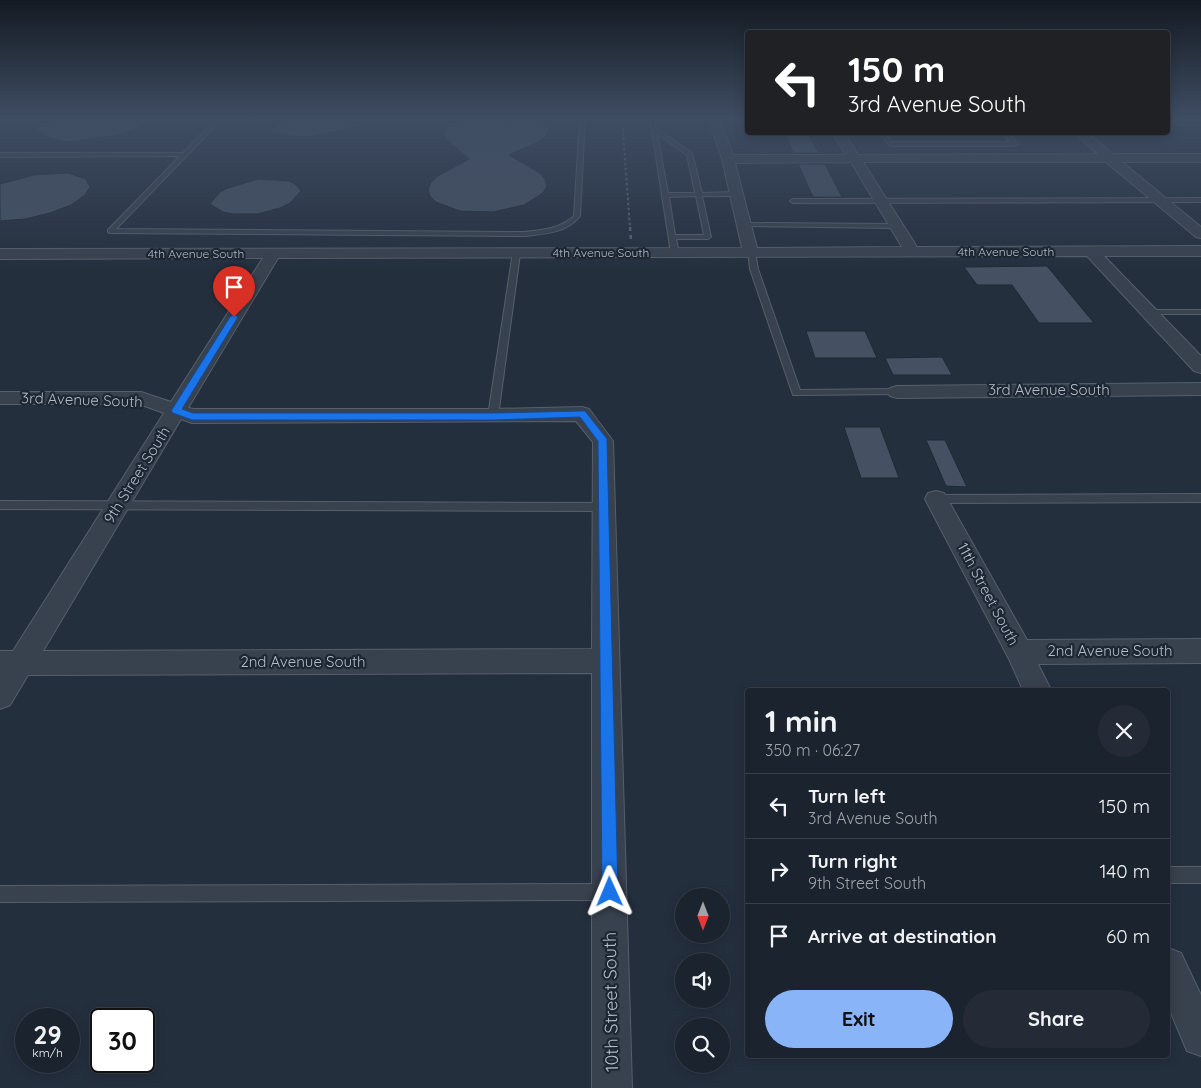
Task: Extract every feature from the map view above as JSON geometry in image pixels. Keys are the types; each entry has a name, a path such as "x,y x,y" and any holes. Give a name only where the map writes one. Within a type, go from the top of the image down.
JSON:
{"street":[{"path":"731,169 751,253"},
{"path":"860,169 913,253"},
{"path":"1123,169 1201,234"},
{"name":"4th Avenue South","path":"0,254 1201,251"},
{"path":"1092,252 1201,367"},
{"name":"9th Street South","path":"0,696 10,663 118,505 273,254"},
{"name":"3rd Avenue South","path":"897,392 1201,389"},
{"name":"3rd Avenue South","path":"0,398 141,398 192,416 494,416 582,414"},
{"name":"10th Street South","path":"582,414 603,441 612,1088"},
{"name":"11th Street South","path":"936,499 1019,652 1036,688"},
{"name":"2nd Avenue South","path":"1019,652 1201,650"},
{"name":"2nd Avenue South","path":"10,663 606,661"},
{"path":"1170,970 1201,1037"}],"lane":[{"path":"168,169 110,231 524,234 557,230 573,221 577,216 580,169"},
{"path":"661,169 675,253"},
{"path":"672,237 708,237 693,169"},
{"path":"665,195 737,194"},
{"path":"793,200 1201,200"},
{"path":"744,225 896,226"},
{"path":"751,253 754,269 796,393 897,392"},
{"path":"494,416 516,254"},
{"path":"1149,312 1201,312"},
{"path":"936,499 1201,498"},
{"path":"0,505 604,507"},
{"path":"1170,875 1201,875"},
{"path":"0,894 610,892"}],"building":[{"path":"451,169 533,169 545,179 547,186 543,193 524,205 493,212 460,211 436,202 430,196 428,189 431,182"},
{"path":"800,169 827,169 842,197 813,197"},
{"path":"68,173 86,179 90,187 85,195 71,205 50,213 25,219 0,221 0,184 34,175"},
{"path":"258,179 289,181 295,184 301,191 290,203 280,208 257,214 223,212 210,204 225,189"},
{"path":"1047,266 1094,323 1039,323 1012,285 977,285 964,267"},
{"path":"806,331 865,331 877,358 815,358"},
{"path":"942,357 952,375 893,375 885,358"},
{"path":"844,427 880,427 899,478 861,478"},
{"path":"926,440 945,440 967,487 946,486"}],"railway":[{"path":"626,169 630,228"},
{"path":"630,227 631,240"}],"route":[{"path":"234,317 176,411 192,416 494,416 582,414 603,441 610,892"}]}
